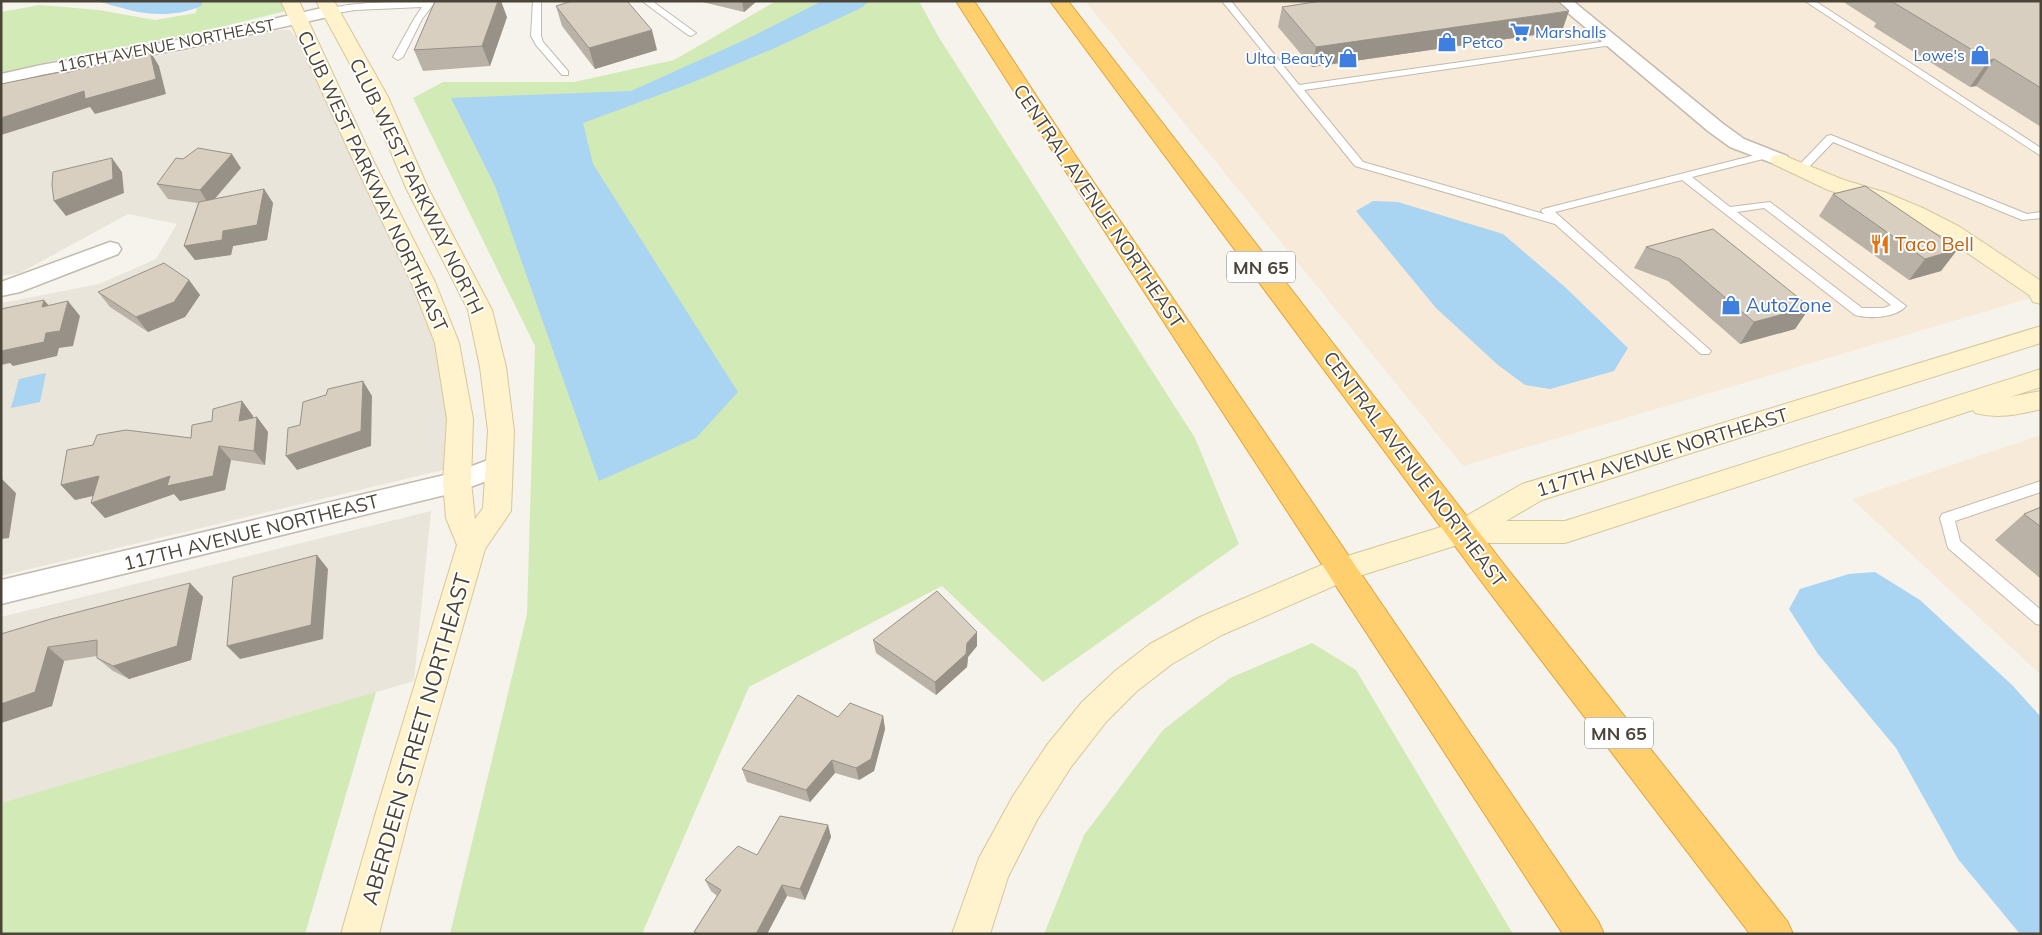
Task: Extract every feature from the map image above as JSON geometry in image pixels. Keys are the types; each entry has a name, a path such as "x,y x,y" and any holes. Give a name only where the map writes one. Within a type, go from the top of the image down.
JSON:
{"highway":[{"name":"CENTRAL AVENUE NORTHEAST","path":"965,1 1065,155 1585,934"},
{"name":"CENTRAL AVENUE NORTHEAST","path":"1059,1 1463,532 1774,934"}],"street":[{"path":"1562,1 1737,143 1836,185 1879,198 1917,214 1952,232 2037,290 2041,296"},
{"name":"116TH AVENUE NORTHEAST","path":"1,80 41,70 183,44 294,10 328,6"},
{"name":"CLUB WEST PARKWAY NORTH","path":"328,6 378,97 417,188 480,310 493,367 501,430 499,466"},
{"name":"CLUB WEST PARKWAY NORTHEAST","path":"294,10 363,160 424,282 448,343 460,419 457,482"},
{"path":"1774,158 1838,172 1926,206 1963,226 2041,278"},
{"path":"1,289 12,287 110,249"},
{"name":"117TH AVENUE NORTHEAST","path":"1463,532 1532,492 2039,333"},
{"path":"1955,406 2041,367"},
{"path":"971,934 992,872 1025,808 1059,756 1094,712 1126,681 1161,654 1211,626 1342,570 1463,532 1565,532 2041,378"},
{"path":"1955,406 2013,407 2041,400"},
{"name":"117TH AVENUE NORTHEAST","path":"1,592 457,482 499,466"},
{"name":"ABERDEEN STREET NORTHEAST","path":"360,934 393,812 472,545 498,511 499,466"},
{"path":"457,482 460,518 472,545"}],"lane":[{"path":"538,1 536,36 539,43 565,73"},
{"path":"646,1 691,33"},
{"path":"1226,1 1359,164 1559,222"},
{"path":"1809,1 2041,153"},
{"path":"328,6 355,7 465,3"},
{"path":"398,57 418,19 429,4"},
{"path":"1297,88 1612,42"},
{"path":"1805,165 1831,138 2026,218 2041,215"},
{"path":"1704,351 1547,211 1684,176 1774,158"},
{"path":"1684,176 1859,312 1886,312 1900,306 1766,204 1730,210"},
{"path":"2041,486 1947,518 1953,544 2041,620"}],"shaded area":[{"path":"1085,1 2041,1 2041,295 1463,466"},
{"path":"274,30 290,30 319,65 447,343 447,469 1,576 1,303 99,284 156,259 177,224 128,214 20,273 1,276 1,87 49,76 185,51"},
{"path":"2041,435 2041,675 1852,499"},
{"path":"431,511 414,681 1,803 1,617"}],"green space":[{"path":"197,1 284,1 294,9 180,37 81,54 1,73 1,12 40,5 99,10 155,20 196,13"},
{"path":"776,1 919,1 938,36 1195,438 1239,544 1043,682 942,586 749,687 642,934 450,934 527,614 535,346 413,98 443,82 574,82 674,60"},
{"path":"1312,643 1356,670 1513,934 1044,934 1084,835 1163,730 1230,678"},
{"path":"376,692 305,934 1,934 1,803"}],"water":[{"path":"95,1 203,1 201,6 183,12 156,14 138,12"},
{"path":"822,1 870,1 861,8 775,48 686,85 583,123 593,164 738,392 696,438 599,481 495,186 451,98 631,91 749,38"},
{"path":"1373,201 1398,202 1503,234 1565,287 1628,348 1614,371 1550,389 1525,385 1498,365 1436,308 1356,211"},
{"path":"46,373 40,402 11,408 19,379"},
{"path":"1875,572 1920,600 2012,685 2041,717 2041,934 2020,934 1958,859 1896,748 1818,654 1789,609 1800,589 1849,574"}],"building":[{"path":"435,1 498,1 482,46 414,50"},
{"path":"572,1 627,1 652,30 589,48 556,6"},
{"path":"1321,1 1558,1 1569,11 1316,47 1282,7"},
{"path":"1891,1 2041,1 2041,88 1994,59 1989,60"},
{"path":"150,51 156,79 85,99 84,91 1,118 1,84 65,71 65,73"},
{"path":"198,148 232,154 200,190 157,184 176,158 183,159"},
{"path":"112,158 113,179 54,201 53,172"},
{"path":"1865,186 1958,249 1925,259 1833,194"},
{"path":"264,189 257,225 223,231 222,240 184,246 199,202"},
{"path":"1713,229 1810,307 1754,322 1680,259 1646,247"},
{"path":"164,263 189,280 174,302 136,317 98,292"},
{"path":"44,300 42,307 68,301 60,331 46,333 44,342 1,351 1,309"},
{"path":"363,381 361,431 286,456 288,428 300,425 303,402 326,395 328,389"},
{"path":"242,401 239,421 257,417 254,451 219,446 213,476 167,486 170,476 91,503 99,476 61,485 67,450 93,445 97,435 126,430 191,438 192,425 212,421 213,409"},
{"path":"2041,507 2041,527 2024,514"},
{"path":"317,555 311,625 227,646 233,577"},
{"path":"190,583 177,646 113,666 97,658 97,640 48,647 35,692 1,704 1,634"},
{"path":"937,591 977,632 967,643 966,654 935,682 873,640"},
{"path":"798,695 838,717 850,703 883,716 871,759 856,768 832,760 806,790 742,769"},
{"path":"780,816 828,825 800,889 782,885 756,934 700,934 694,932 721,890 705,880 738,846 757,855"}],"place":[{"name":"Marshalls","path":"1520,32"},
{"name":"Petco","path":"1447,42"},
{"name":"Lowe's","path":"1980,55"},
{"name":"Ulta Beauty","path":"1348,58"},
{"name":"Taco Bell","path":"1880,244"},
{"name":"AutoZone","path":"1731,305"}]}
